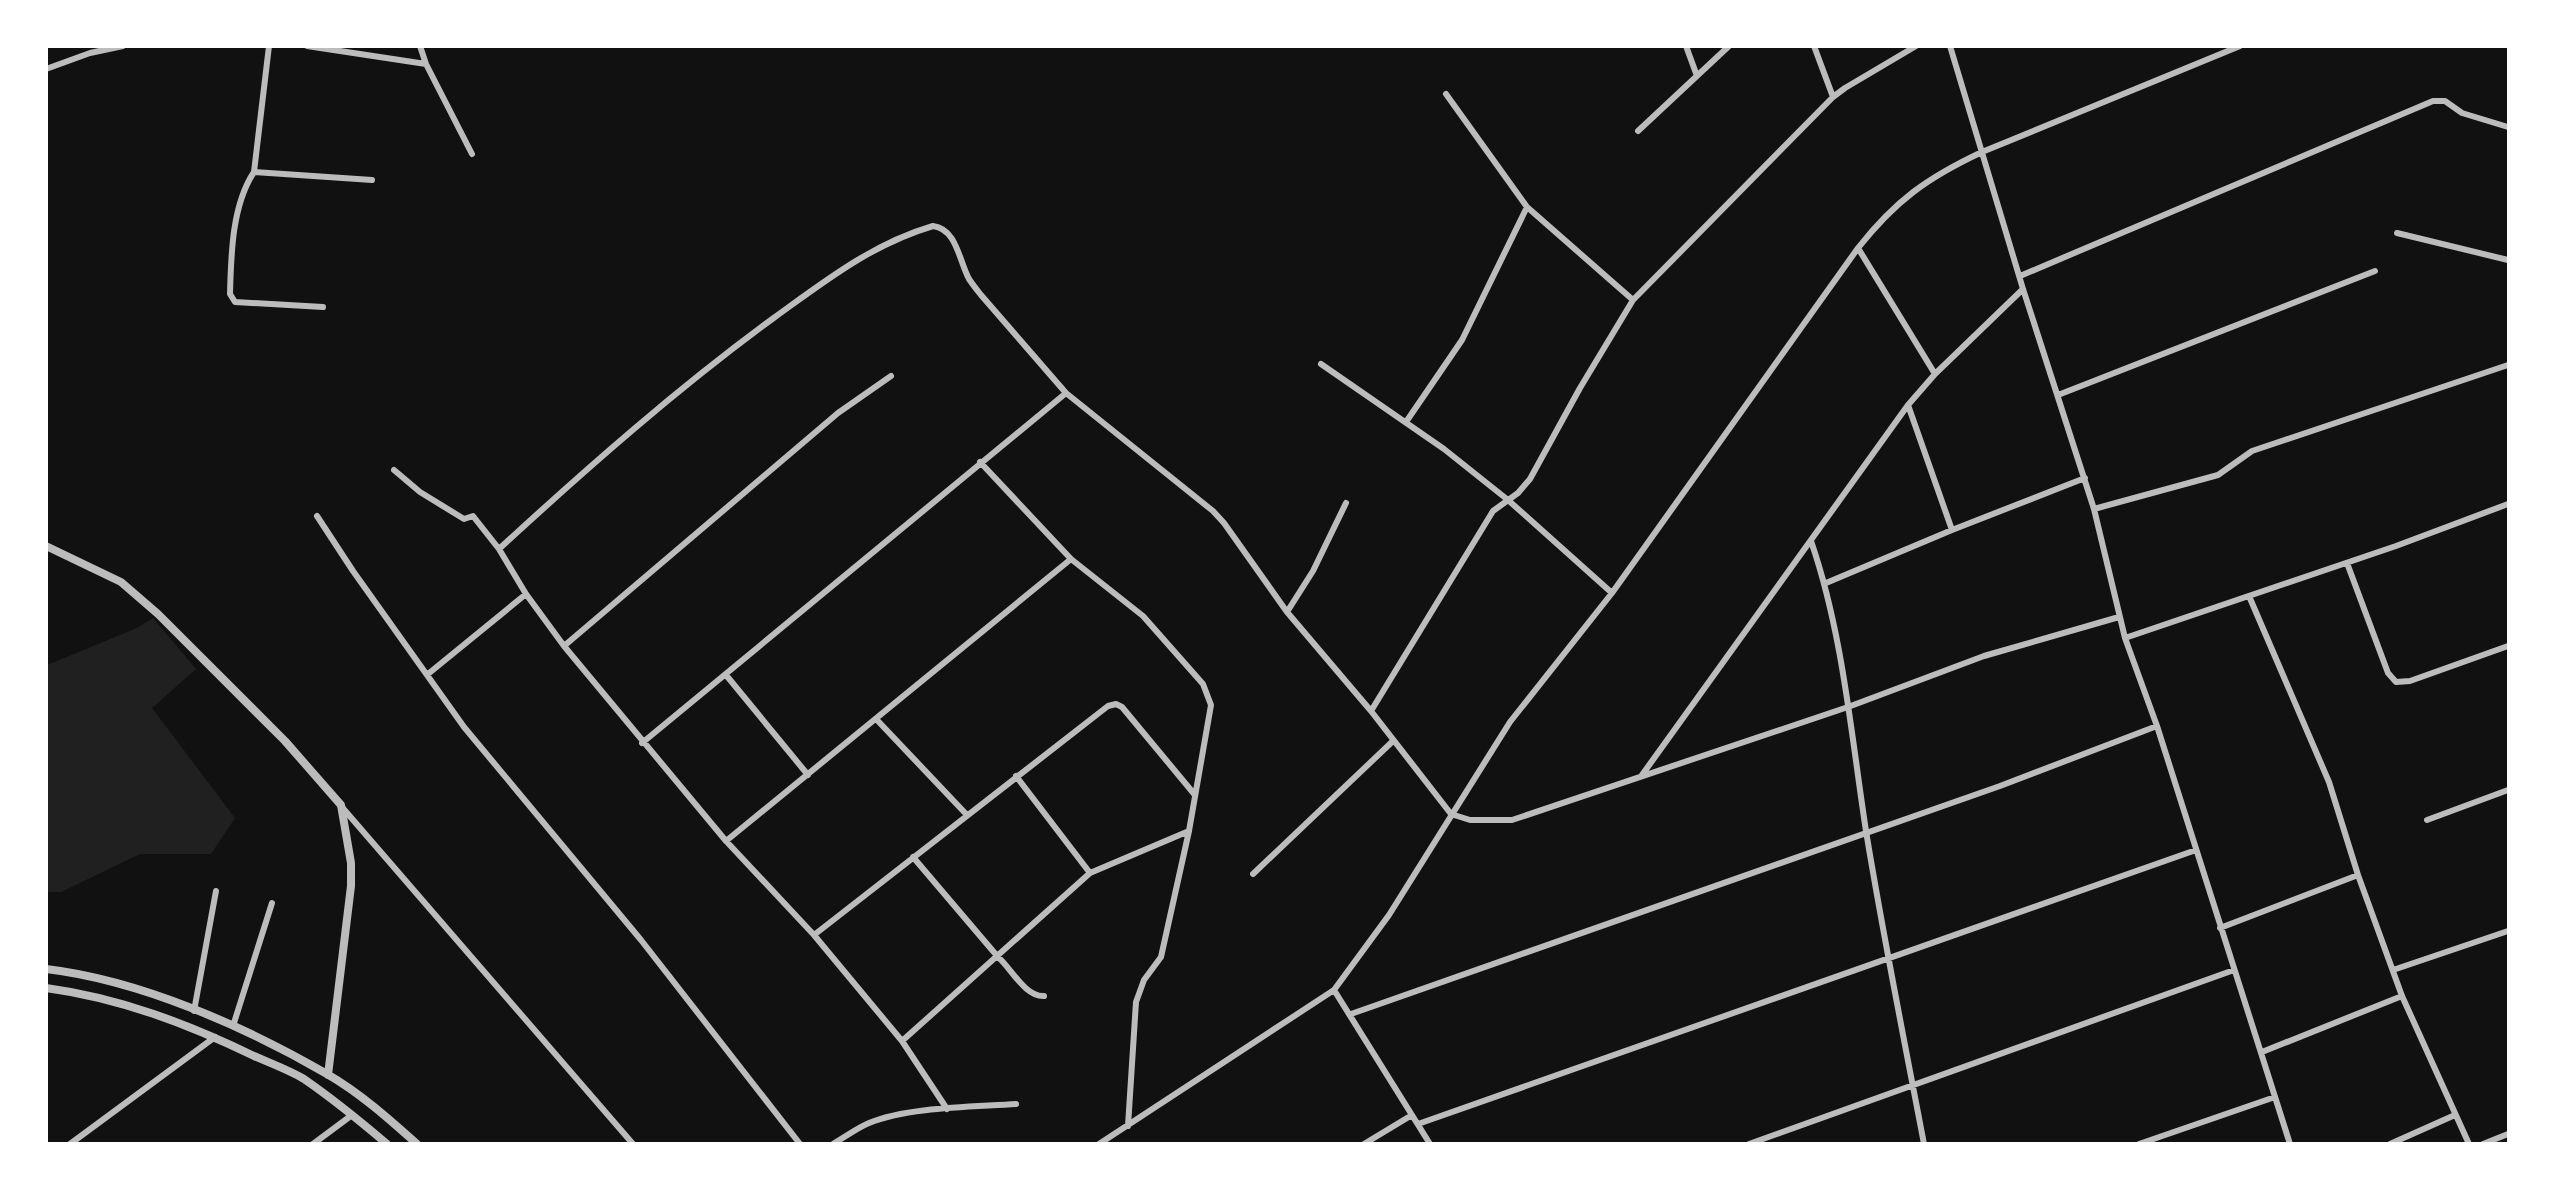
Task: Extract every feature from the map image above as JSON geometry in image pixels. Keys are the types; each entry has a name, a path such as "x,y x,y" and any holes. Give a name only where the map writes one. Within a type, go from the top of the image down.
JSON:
{"street":[{"path":"46,69 90,53 123,46"},
{"path":"269,46 254,172 245,185 238,202 230,294 236,302 324,306"},
{"path":"307,46 426,64"},
{"path":"420,46 426,64 472,154"},
{"path":"1686,46 1697,76"},
{"path":"1638,131 1729,46"},
{"path":"1814,46 1833,98"},
{"path":"1371,711 1493,511 1518,493 1530,479 1580,388 1633,300 1833,98 1845,88 1916,46"},
{"path":"1950,46 2023,289 2085,478 2125,638 2157,726 2290,1143"},
{"path":"1099,1143 1334,990 1389,915 1510,722 1612,593 1880,220 1903,198 1942,170 2240,46"},
{"path":"1446,94 1527,207 1633,300"},
{"path":"2020,276 2433,101 2445,101 2462,113 2508,127"},
{"path":"254,172 372,180"},
{"path":"1406,422 1462,340 1527,207"},
{"path":"499,549 566,488 726,353 851,262 887,244 933,226 941,227 948,234 969,278 981,295 1066,393 1213,511 1287,612 1371,711 1451,814 1470,820 1512,820 1848,707 1984,656 2119,617"},
{"path":"2397,233 2508,260"},
{"path":"1858,248 1935,374"},
{"path":"2058,395 2374,271"},
{"path":"1642,775 1908,405 1935,374 2023,289"},
{"path":"1321,364 1444,449 1508,500 1612,593"},
{"path":"2094,509 2218,475 2252,451 2508,365"},
{"path":"564,646 838,413 891,375"},
{"path":"642,743 1066,393"},
{"path":"1908,405 1952,530"},
{"path":"980,462 1071,559 1143,616 1207,691 1211,705 1189,831 1161,957 1144,980 1136,1002 1128,1126"},
{"path":"394,470 420,492 464,519 473,516 499,549 526,594 564,646 726,842 814,935 902,1041 947,1109"},
{"path":"1826,583 2085,478"},
{"path":"1287,612 1313,571 1346,503"},
{"path":"2125,638 2347,563 2508,504"},
{"path":"317,516 353,571 464,727 641,940 800,1143"},
{"path":"1811,541 1826,583 1848,707 1866,832 1924,1143"},
{"path":"46,546 108,574 158,614 285,741 633,1143"},
{"path":"726,842 1071,559"},
{"path":"2347,563 2388,673 2396,682 2409,681 2508,646"},
{"path":"428,674 526,594"},
{"path":"2249,596 2329,782 2358,875 2402,996 2469,1143"},
{"path":"726,675 808,775"},
{"path":"814,935 1108,706 1116,704 1122,707 1195,795"},
{"path":"877,720 967,815"},
{"path":"1351,1014 2000,786 2157,726"},
{"path":"1252,874 1393,741"},
{"path":"1016,776 1090,873"},
{"path":"2427,820 2508,790"},
{"path":"328,1075 351,886 350,853 341,805"},
{"path":"902,1041 1090,873 1189,831"},
{"path":"1418,1124 2196,850"},
{"path":"913,857 1031,993 1044,996"},
{"path":"2220,928 2358,875"},
{"path":"194,1011 216,891"},
{"path":"233,1026 272,903"},
{"path":"2393,970 2508,930"},
{"path":"46,969 103,980 233,1026 328,1075 377,1109 417,1143"},
{"path":"1749,1143 2234,970"},
{"path":"46,996 51,989 117,1003 171,1019 215,1037 302,1078 387,1143"},
{"path":"1334,990 1430,1143"},
{"path":"2262,1052 2402,996"},
{"path":"70,1143 215,1037"},
{"path":"2139,1143 2275,1097"},
{"path":"833,1143 867,1123 884,1118 947,1109 1016,1104"},
{"path":"314,1143 352,1115"},
{"path":"1364,1143 1413,1115"},
{"path":"2390,1143 2455,1115"},
{"path":"2483,1143 2508,1134"}],"shaded area":[{"path":"153,618 196,669 152,708 235,818 211,854 140,854 61,892 47,892 47,665 137,628"}]}
